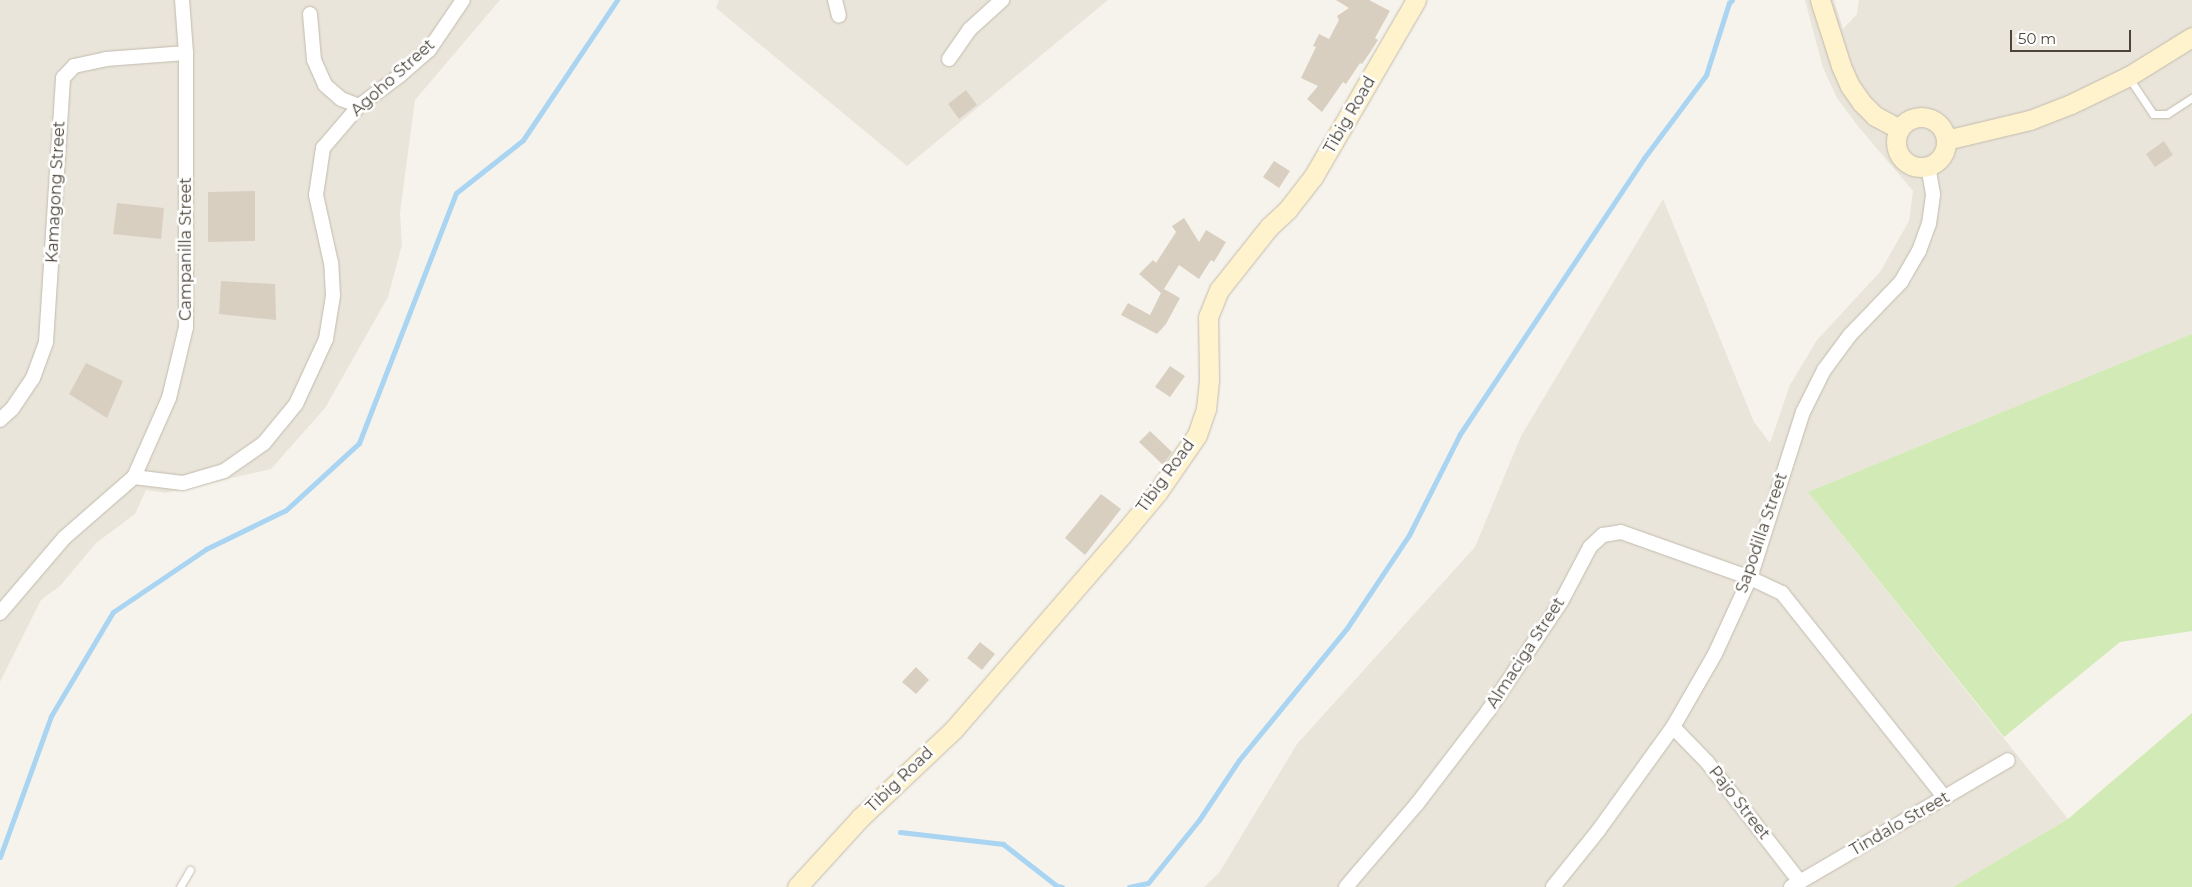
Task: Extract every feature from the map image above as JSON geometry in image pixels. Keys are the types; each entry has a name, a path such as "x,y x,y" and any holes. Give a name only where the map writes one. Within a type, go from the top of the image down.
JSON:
{"main road":[{"name":"Tibig Road","path":"797,887 860,818 954,729 1145,507 1197,435 1206,409 1209,379 1208,317 1219,290 1269,227 1288,209 1313,177 1416,0"},
{"path":"1820,0 1841,66 1861,102 1875,116 1899,129"},
{"path":"1946,140 2030,120 2071,104 2129,76 2192,37"},
{"path":"1927,117 1940,125 1946,140 1942,156 1928,166 1911,165 1899,154 1896,137 1899,129 1911,118 1927,117"}],"street":[{"name":"Campanilla Street","path":"0,613 64,538 134,477 169,398 186,327 186,53 182,0"},
{"name":"Agoho Street","path":"134,477 183,483 224,471 264,444 296,404 326,339 333,296 331,263 316,195 323,148 359,106 399,76 429,50 450,23 463,0"},
{"path":"836,0 839,16"},
{"path":"949,59 969,30 1002,0"},
{"path":"310,14 314,60 325,85 341,99 359,106"},
{"name":"Kamagong Street","path":"0,420 12,409 33,378 46,342 63,78 74,66 106,59 186,53"},
{"name":"Sapodilla Street","path":"1553,887 1598,831 1673,727 1715,654 1750,578 1803,412 1830,363 1850,335 1901,282 1919,251 1929,224 1933,194 1928,166"},
{"name":"Almaciga Street","path":"1346,887 1417,804 1488,711 1560,602 1590,547 1603,536 1621,532 1750,578 1782,593 1946,798"},
{"name":"Pajo Street","path":"1673,727 1707,762 1796,884"},
{"name":"Tindalo Street","path":"1796,884 2008,760"}],"lane":[{"path":"2129,76 2153,114 2167,114 2192,98"},
{"path":"180,887 190,870"}],"shaded area":[{"path":"0,0 500,0 415,100 400,213 402,245 388,297 325,408 271,469 166,493 146,490 135,514 96,543 60,586 41,600 0,682"},
{"path":"719,0 1108,0 907,166 716,8"},
{"path":"1805,0 1834,0 1843,29 1857,14 1859,0 2192,0 2192,334 1808,492 2068,819 1953,887 1204,887 1219,873 1297,744 1475,547 1521,436 1663,199 1754,422 1770,443 1790,385 1817,340 1880,272 1909,221 1913,191 1857,125 1837,98 1823,68"}],"green space":[{"path":"2192,334 2192,631 2120,642 2004,737 1808,492"},
{"path":"2192,713 2192,887 1953,887 2068,819"}],"building":[{"path":"1336,0 1369,0 1390,11 1375,38 1378,40 1369,54 1362,64 1360,63 1346,84 1343,82 1322,112 1307,99 1318,86 1301,78 1316,47 1313,46 1319,34 1329,39 1339,20 1337,16 1349,8"},
{"path":"966,90 977,105 959,119 948,104"},
{"path":"2164,141 2173,155 2155,167 2146,154"},
{"path":"1274,161 1290,171 1279,188 1263,177"},
{"path":"255,191 255,241 208,242 208,192"},
{"path":"117,203 164,208 161,239 113,234"},
{"path":"1184,218 1199,242 1206,230 1226,242 1214,262 1211,260 1199,279 1179,265 1164,289 1180,298 1166,324 1157,334 1121,315 1128,303 1150,315 1161,293 1139,274 1153,260 1156,263 1176,232 1172,226"},
{"path":"221,281 275,284 276,320 219,314"},
{"path":"86,363 123,381 107,418 69,394"},
{"path":"1170,366 1185,376 1170,397 1155,387"},
{"path":"1150,431 1172,452 1163,465 1139,442"},
{"path":"1101,494 1121,509 1085,555 1065,538"},
{"path":"980,642 995,654 982,670 967,658"},
{"path":"916,667 929,680 916,694 902,682"}],"waterway":[{"path":"0,857 51,716 113,612 206,549 286,510 359,443 456,193 523,140 617,0"},
{"path":"1129,887 1148,883 1199,820 1239,760 1347,628 1409,535 1460,434 1644,158 1706,75 1729,3 1732,0"},
{"path":"900,832 1003,844 1057,886 1062,887"}]}
